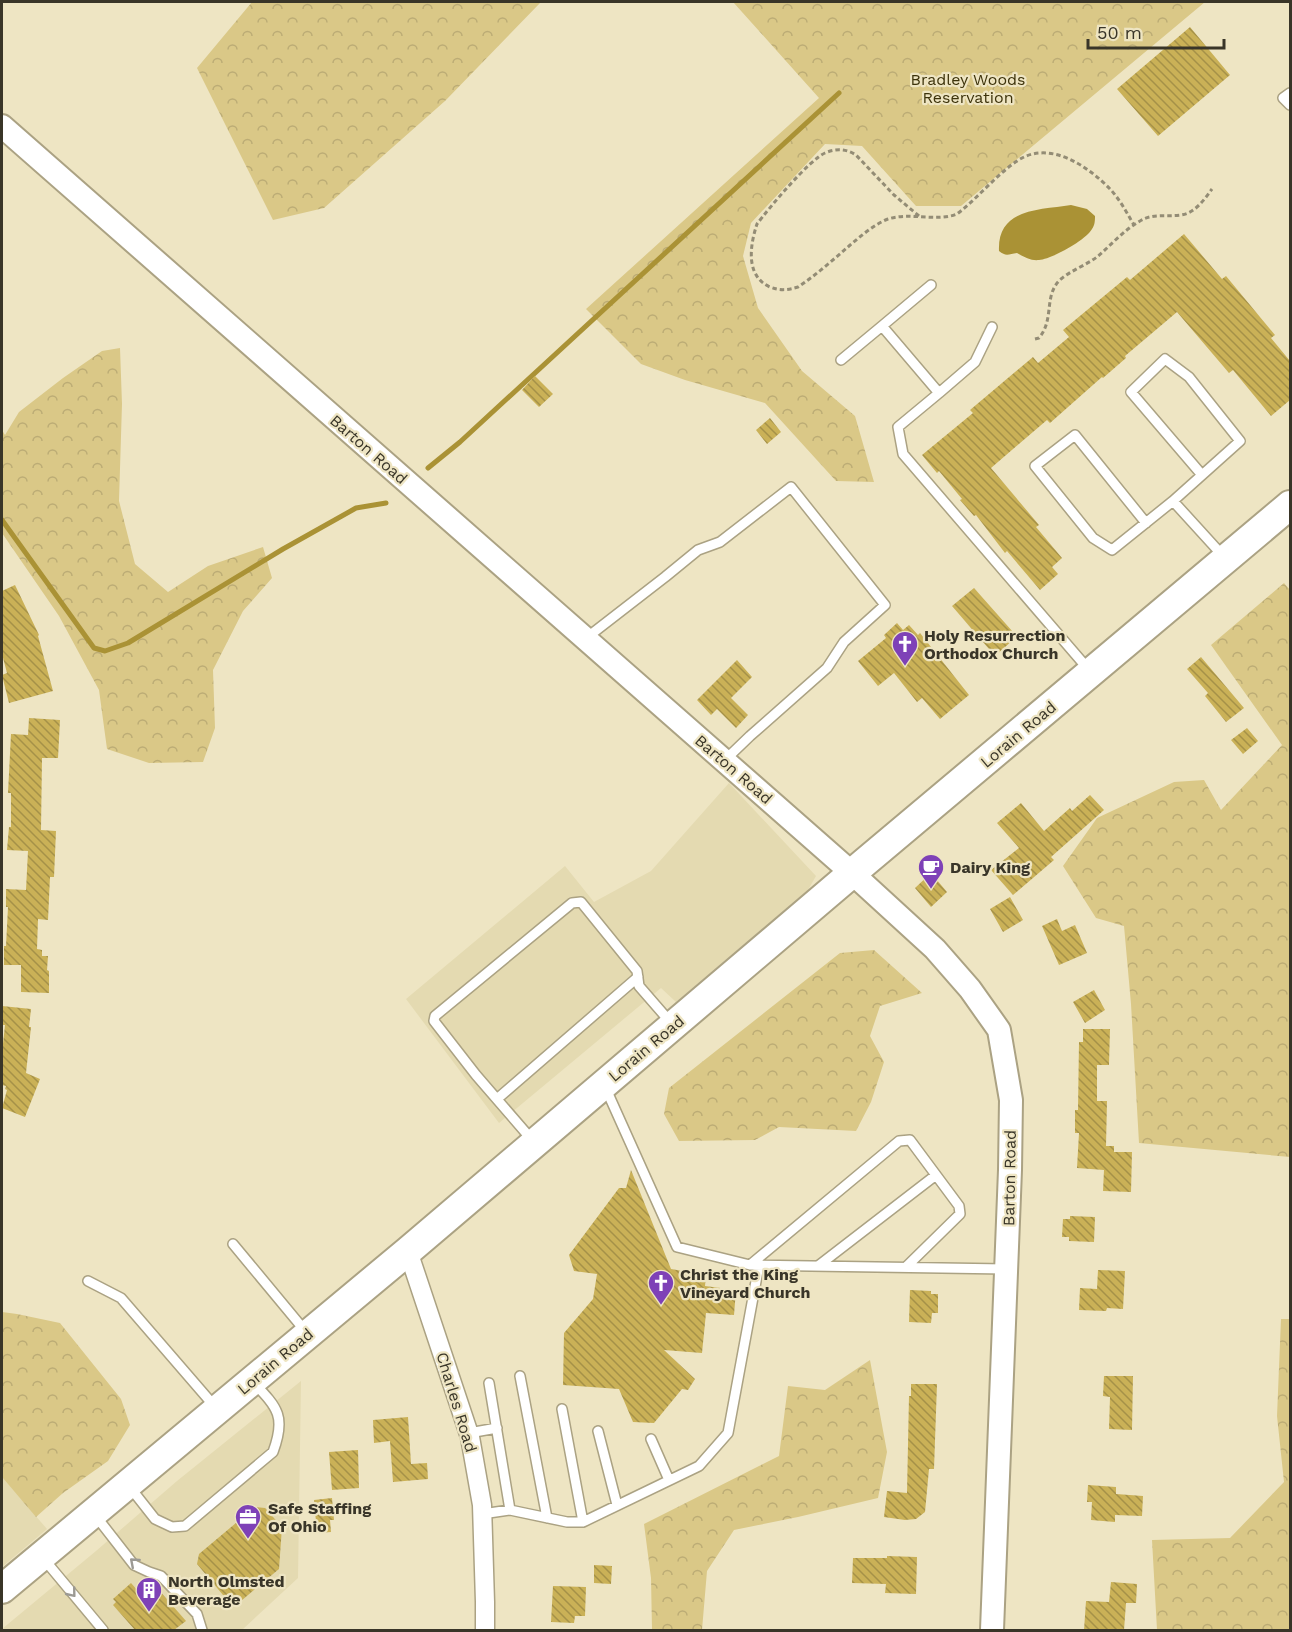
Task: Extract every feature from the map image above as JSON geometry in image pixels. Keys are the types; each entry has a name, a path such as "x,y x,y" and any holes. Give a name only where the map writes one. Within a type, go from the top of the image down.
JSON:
{"main road":[{"name":"Lorain Road","path":"2,1589 408,1251 852,873 1290,505"}],"street":[{"name":"Barton Road","path":"2,126 852,873 935,949 970,989 999,1030 1011,1100 993,1630"},
{"name":"Charles Road","path":"408,1251 469,1433 482,1514 485,1630"}],"lane":[{"path":"1290,93 1284,98 1290,105"},
{"path":"841,360 931,285"},
{"path":"882,326 939,393"},
{"path":"992,327 975,362 898,427 903,454 1091,672"},
{"path":"1146,523 1075,435 1035,466 1093,538 1112,550 1146,523 1173,501 1240,441 1189,377 1165,359 1131,392 1202,475"},
{"path":"585,639 698,550 720,542 791,487 885,605 844,642 827,668 724,761"},
{"path":"1173,501 1226,559"},
{"path":"534,1143 434,1021 435,1016 572,903 582,902 637,971 639,986 673,1025"},
{"path":"497,1099 638,977"},
{"path":"604,1084 677,1246 755,1265 1006,1269"},
{"path":"482,1514 510,1510 567,1522 583,1522 699,1466 728,1433 755,1265 899,1141 910,1140 959,1206 960,1215 906,1268"},
{"path":"818,1266 936,1175"},
{"path":"233,1244 308,1334"},
{"path":"88,1281 121,1298 217,1410"},
{"path":"520,1376 547,1518"},
{"path":"127,1485 155,1519 172,1527 185,1526 273,1452 278,1439 278,1411 273,1402 252,1381"},
{"path":"489,1383 510,1510"},
{"path":"562,1408 583,1522"},
{"path":"469,1433 497,1428"},
{"path":"598,1431 617,1505"},
{"path":"651,1439 669,1480"},
{"path":"93,1513 134,1564 161,1576 197,1614 202,1630"},
{"path":"42,1556 103,1630"}],"path":[{"path":"919,216 894,195 856,155 840,150 824,153 804,170 757,224 751,249 753,269 757,277 766,285 780,290 798,287 880,222 902,216 945,217 957,214 1017,161 1042,152 1058,154 1095,174 1118,199 1134,225"},
{"path":"1035,339 1044,332 1051,295 1058,282 1092,260 1139,221 1152,216 1173,216 1186,213 1203,201 1212,189"}],"shaded area":[{"path":"1071,205 1087,209 1095,216 1092,229 1076,243 1039,260 1017,253 1006,255 999,251 1000,237 1005,226 1013,219 1034,210"},
{"path":"729,783 816,876 808,890 676,1002 661,988 499,1123 406,999 565,866 594,902 651,871"},
{"path":"301,1381 298,1578 242,1630 2,1630 177,1481"},
{"path":"2,1477 47,1529 2,1567"}],"green space":[{"path":"252,2 541,2 445,101 324,208 273,220 197,68"},
{"name":"Bradley Woods Reservation","path":"733,2 1205,2 961,206 916,206 862,146 825,144 751,223 743,256 758,308 802,371 855,416 874,482 836,481 765,403 685,380 641,364 586,309 819,98"},
{"path":"120,348 122,404 119,501 135,564 168,592 208,566 263,547 272,578 243,611 213,670 215,728 203,762 149,763 107,749 99,690 59,616 2,533 2,430 5,435 19,412 63,378 102,351"},
{"path":"1284,583 1290,590 1290,1157 1139,1143 1124,926 1096,918 1063,866 1097,818 1174,782 1204,780 1221,810 1282,745 1211,645"},
{"path":"874,950 922,993 880,1006 870,1036 884,1062 871,1102 856,1131 779,1127 755,1140 679,1141 664,1114 669,1088 840,953"},
{"path":"2,1312 60,1323 121,1399 130,1425 108,1461 63,1493 36,1517 2,1477"},
{"path":"1281,1319 1290,1319 1290,1630 1157,1630 1152,1540 1230,1538 1284,1482 1277,1416"},
{"path":"870,1360 887,1452 878,1498 734,1530 707,1571 702,1630 652,1630 651,1578 644,1524 779,1456 788,1386 825,1390"}],"building":[{"path":"1190,27 1230,75 1158,136 1117,89"},
{"path":"1184,234 1222,279 1226,276 1275,335 1271,338 1290,361 1290,400 1271,416 1233,370 1229,373 1177,312 1050,423 1047,420 991,468 1039,525 1036,527 1062,558 1052,567 1058,574 1040,590 1007,551 1005,553 976,515 974,516 960,500 962,499 939,471 937,473 922,455 973,413 970,410 1033,357 1038,363 1069,337 1063,330 1127,277 1130,280"},
{"path":"535,376 553,394 539,407 522,390"},
{"path":"770,418 781,432 767,444 756,430"},
{"path":"15,585 39,635 53,691 9,703 2,675 7,673 2,654 2,591"},
{"path":"974,588 1013,632 1010,634 1014,639 995,656 952,606"},
{"name":"Holy Resurrection Orthodox Church","path":"897,623 903,630 909,625 918,635 920,633 969,695 940,719 922,698 917,702 894,673 878,686 858,661 886,638 884,635"},
{"path":"1201,657 1244,708 1226,722 1205,696 1208,693 1187,669"},
{"path":"737,660 752,677 731,698 748,715 736,728 717,709 711,715 697,700"},
{"path":"29,718 60,720 58,758 42,758 41,830 56,831 54,877 50,877 48,920 38,919 37,949 42,950 42,956 48,956 49,993 21,992 21,965 4,965 8,907 6,907 6,889 26,890 28,851 7,850 9,827 11,827 11,793 8,793 11,734 28,735"},
{"path":"1247,728 1258,741 1243,754 1231,740"},
{"path":"1090,795 1104,810 1051,857 1054,860 1013,895 991,870 1019,848 997,823 1021,803 1044,831 1070,808 1072,811"},
{"name":"Dairy King","path":"931,873 947,892 931,907 915,888"},
{"path":"1010,897 1023,920 1003,932 990,909"},
{"path":"1057,919 1062,931 1075,925 1087,953 1059,965 1042,926"},
{"path":"1094,990 1105,1010 1085,1023 1073,1002"},
{"path":"2,1006 31,1009 26,1073 40,1079 25,1117 2,1108 7,1090 6,1086 2,1085 5,1025 2,1025"},
{"path":"1083,1029 1110,1029 1109,1065 1097,1065 1097,1101 1107,1101 1106,1146 1114,1146 1114,1152 1132,1152 1131,1192 1103,1191 1104,1170 1077,1168 1079,1133 1075,1133 1075,1110 1078,1110 1079,1042 1083,1042"},
{"name":"Christ the King Vineyard Church","path":"631,1170 671,1269 706,1275 705,1286 736,1290 734,1315 706,1313 702,1353 664,1350 695,1379 688,1390 682,1389 654,1423 633,1422 619,1389 563,1385 564,1333 593,1299 597,1274 574,1271 569,1255 619,1188 626,1188"},
{"path":"1070,1216 1095,1217 1094,1242 1069,1241 1069,1237 1062,1237 1063,1219 1070,1219"},
{"path":"1098,1270 1125,1271 1123,1309 1079,1310 1080,1288 1097,1289"},
{"path":"910,1290 931,1291 931,1294 938,1294 938,1313 932,1313 931,1323 909,1322"},
{"path":"1104,1376 1133,1376 1132,1430 1109,1429 1110,1397 1103,1396"},
{"path":"911,1384 937,1384 934,1469 929,1469 925,1512 916,1519 905,1520 884,1517 887,1491 907,1493"},
{"path":"408,1417 411,1464 427,1463 428,1479 393,1482 390,1441 374,1443 373,1420"},
{"path":"358,1450 359,1488 332,1490 329,1452"},
{"path":"1088,1485 1116,1487 1116,1494 1143,1496 1142,1516 1115,1515 1115,1522 1091,1520 1092,1502 1087,1502"},
{"path":"332,1498 334,1520 330,1520 331,1532 317,1533 314,1500"},
{"name":"Safe Staffing Of Ohio","path":"255,1507 265,1508 282,1527 279,1569 241,1601 228,1601 197,1564 199,1554"},
{"path":"887,1556 917,1557 916,1594 885,1593 886,1584 852,1583 853,1558 887,1558"},
{"path":"594,1565 612,1566 611,1584 594,1583"},
{"path":"1111,1582 1137,1584 1136,1603 1126,1603 1124,1630 1084,1630 1086,1601 1109,1602"},
{"name":"North Olmsted Beverage","path":"131,1583 146,1600 158,1589 186,1621 174,1630 135,1630 113,1605 116,1602 113,1599"},
{"path":"553,1586 586,1587 585,1616 575,1616 574,1623 551,1622"}],"waterway":[{"path":"428,468 460,442 839,93"},
{"path":"2,520 94,648 105,651 128,643 283,549 356,508 386,503"}],"place":[{"name":"Holy Resurrection Orthodox Church","path":"905,667"},
{"name":"Dairy King","path":"931,890"},
{"name":"Christ the King Vineyard Church","path":"661,1306"},
{"name":"Safe Staffing Of Ohio","path":"248,1540"},
{"name":"North Olmsted Beverage","path":"149,1613"}]}
